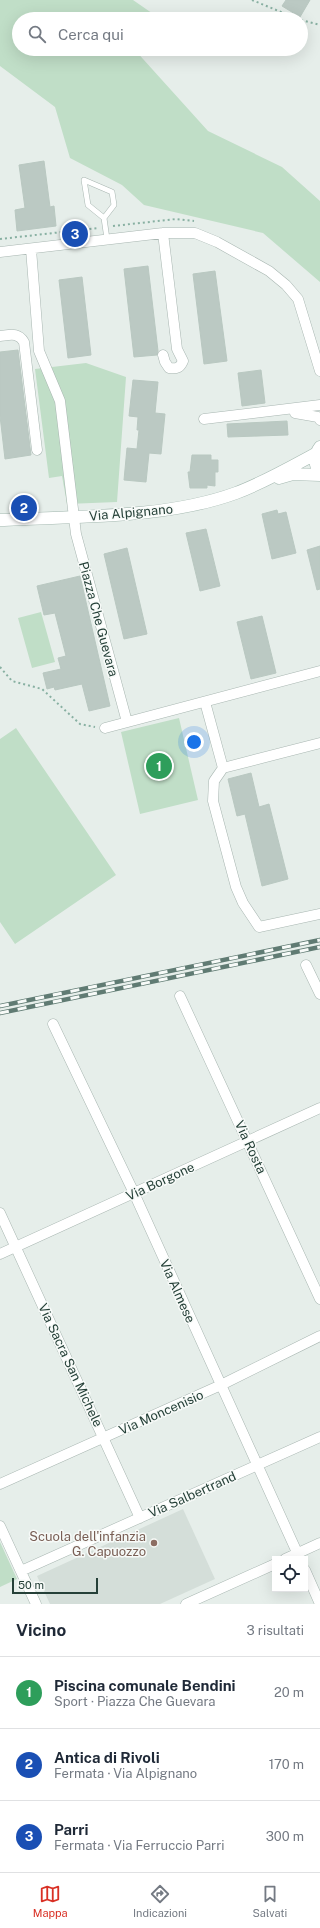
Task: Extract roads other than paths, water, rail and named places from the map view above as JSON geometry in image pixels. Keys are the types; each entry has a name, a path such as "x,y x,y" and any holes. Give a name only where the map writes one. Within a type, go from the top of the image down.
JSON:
{"street":[{"path":"163,233 177,349 183,361 181,366 176,369 169,368 163,355"},
{"path":"0,252 163,233 195,233 217,242 269,271 286,285 298,299 320,371"},
{"name":"Piazza Che Guevara","path":"31,248 39,351 60,401 76,534 127,722"},
{"path":"0,336 16,334 21,337 24,342 37,450"},
{"path":"204,420 320,405"},
{"path":"281,411 306,414 318,417 320,420"},
{"path":"318,450 316,467 320,474"},
{"name":"Via Alpignano","path":"258,484 318,450"},
{"name":"Via Alpignano","path":"0,520 164,511 235,493 258,484 294,474 320,474"},
{"path":"105,728 320,672"},
{"path":"205,702 223,768"},
{"path":"320,743 223,768 214,781 213,801 232,876 246,909 259,927 320,914"},
{"path":"306,965 320,994"},
{"name":"Via Rosta","path":"180,996 320,1299"},
{"name":"Via Almese","path":"53,1024 134,1193 299,1556"},
{"name":"Via Borgone","path":"0,1254 320,1108"},
{"name":"Via Sacra San Michele","path":"0,1213 140,1518"},
{"name":"Via Moncenisio","path":"0,1484 221,1385 320,1336"},
{"name":"Via Salbertrand","path":"21,1571 320,1436"},
{"path":"0,1526 36,1604"},
{"path":"299,1556 320,1543"},
{"path":"186,1604 272,1565"},
{"path":"308,1577 320,1604"}],"lane":[{"path":"104,218 114,205 112,192 84,180 88,205 104,218 107,239"}],"railway":[{"path":"0,1006 320,940"},
{"path":"0,1013 320,947"}],"place":[{"name":"Parri","path":"75,234"},
{"name":"Antica di Rivoli","path":"24,508"},
{"name":"Piscina comunale Bendini","path":"159,766"},
{"name":"Scuola dell'infanzia G. Capuozzo","path":"154,1543"}]}
